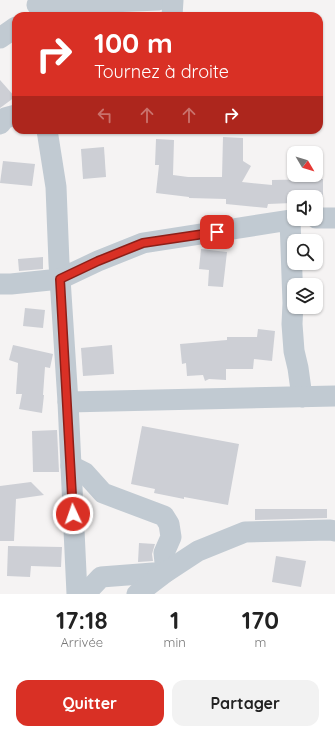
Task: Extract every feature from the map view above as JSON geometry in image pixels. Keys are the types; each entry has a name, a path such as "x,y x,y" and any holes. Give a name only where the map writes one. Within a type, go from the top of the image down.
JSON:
{"street":[{"path":"38,7 159,0"},
{"path":"172,12 174,0"},
{"path":"0,38 12,30"},
{"path":"0,124 5,118 12,116"},
{"path":"48,134 56,187 77,594"},
{"path":"323,218 335,218"},
{"path":"0,284 60,279 98,261 143,243 287,221"},
{"path":"298,226 292,324 294,352 302,396"},
{"path":"68,402 335,396"},
{"path":"71,466 85,473 103,493 164,516 169,524 171,537 164,553 166,572"},
{"path":"137,594 198,550 245,532 335,531"},
{"path":"86,594 101,577 166,572"}],"building":[{"path":"0,80 12,94 12,99 0,108"},
{"path":"223,137 243,138 243,161 251,166 242,182 272,185 272,180 287,180 287,182 323,182 323,190 287,190 287,203 268,204 267,208 226,204 226,199 189,198 156,193 159,165 155,165 156,139 174,140 173,175 188,177 222,177"},
{"path":"104,147 106,177 83,179 81,149"},
{"path":"3,161 35,164 32,186 0,183"},
{"path":"201,249 227,252 223,287 208,286 209,270 199,269"},
{"path":"43,257 43,269 19,271 18,259"},
{"path":"25,308 45,310 43,328 23,326"},
{"path":"258,329 275,331 272,361 254,359 253,369 226,369 226,380 209,379 205,381 203,375 187,376 186,363 182,364 180,344 227,340 227,337 257,337"},
{"path":"13,345 53,354 50,368 45,367 42,413 19,409 22,394 16,394 18,363 9,360"},
{"path":"112,345 114,374 83,376 81,348"},
{"path":"142,426 239,444 228,505 154,493 155,489 131,484"},
{"path":"57,430 59,472 33,472 32,431"},
{"path":"31,482 44,495 16,499 14,541 0,541 0,486"},
{"path":"255,509 327,509 327,518 255,520"},
{"path":"139,543 155,544 152,554 153,561 138,562"},
{"path":"8,546 62,547 61,567 31,566 30,577 7,576"},
{"path":"276,556 306,561 301,587 272,582"}],"route":[{"path":"73,514 60,279 98,261 143,243 217,232"}]}
